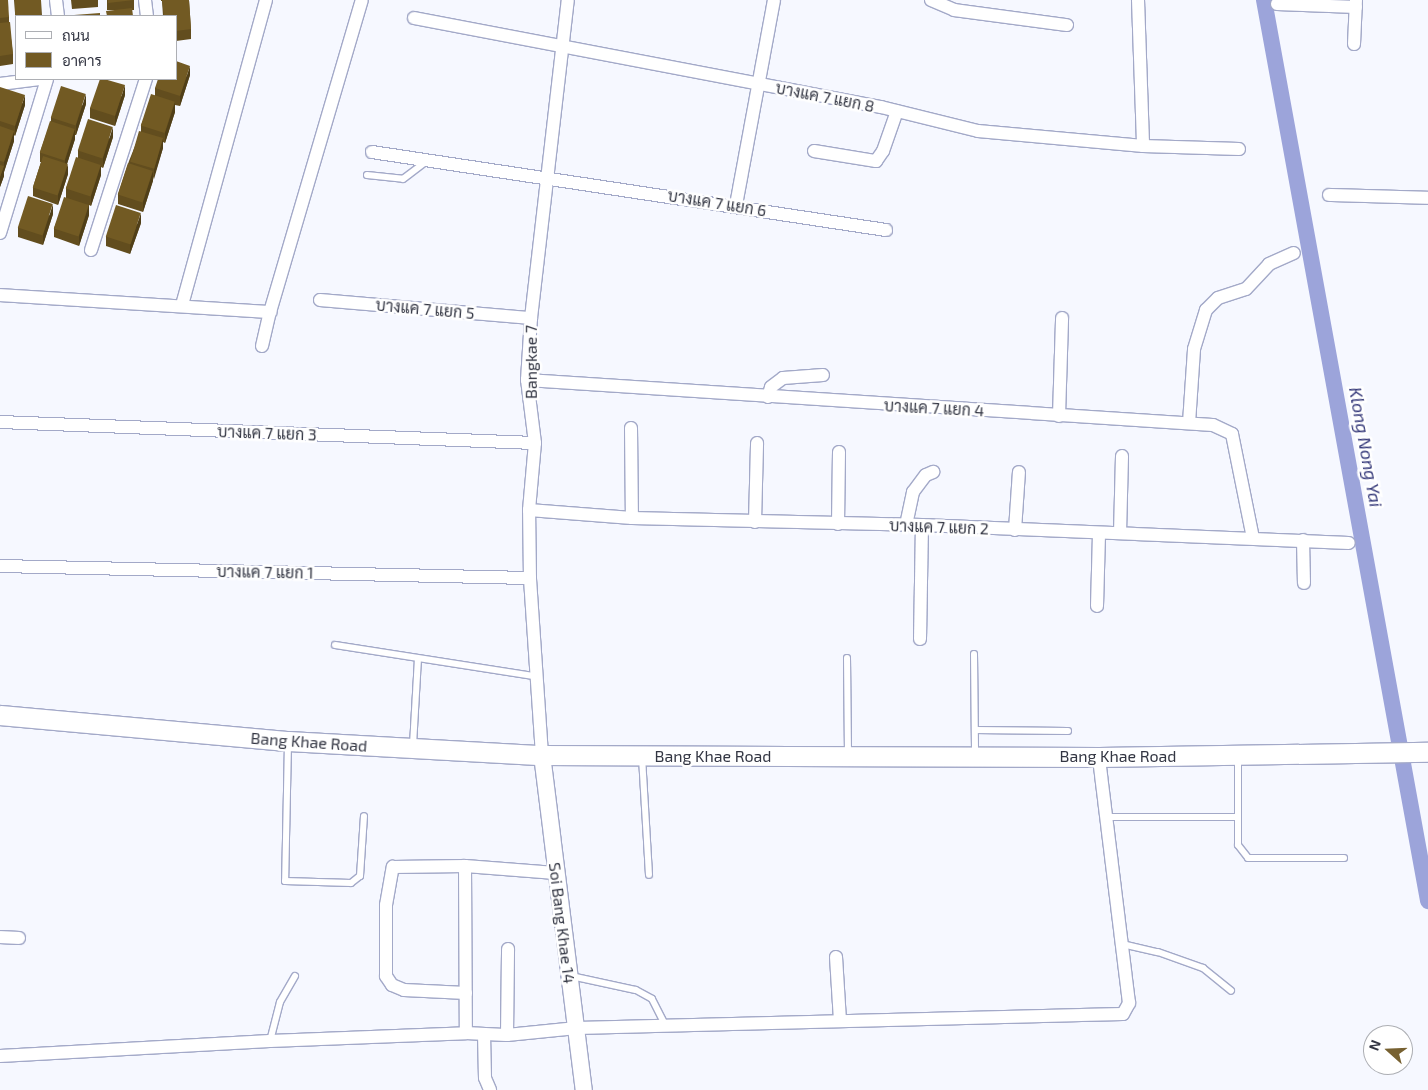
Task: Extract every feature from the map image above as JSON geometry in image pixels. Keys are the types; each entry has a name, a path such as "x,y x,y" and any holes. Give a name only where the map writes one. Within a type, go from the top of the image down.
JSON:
{"main road":[{"name":"Bang Khae Road","path":"0,715 288,741 542,755 1099,757 1428,752"}],"street":[{"path":"56,0 58,15"},
{"path":"145,0 147,15"},
{"path":"182,305 266,0"},
{"path":"262,346 270,312 362,0"},
{"name":"Bangkae 7","path":"542,755 534,676 530,578 529,510 535,443 527,380 531,318 546,177 568,0"},
{"path":"736,205 774,0"},
{"path":"931,0 954,10 1067,25"},
{"path":"1138,0 1143,146"},
{"path":"1277,4 1356,4 1354,44"},
{"name":"บางแค 7 แยก 8","path":"414,18 897,111 978,131 1143,146 1239,149"},
{"path":"0,84 32,80"},
{"path":"0,233 47,80"},
{"path":"91,250 146,80"},
{"path":"814,151 876,161 883,151 897,111"},
{"name":"บางแค 7 แยก 6","path":"372,152 736,205 886,230"},
{"path":"1329,195 1428,198"},
{"path":"1189,424 1194,349 1206,310 1218,298 1246,289 1269,264 1294,253"},
{"path":"0,295 270,312"},
{"name":"บางแค 7 แยก 5","path":"320,300 531,318"},
{"path":"1060,416 1062,318"},
{"path":"768,397 771,387 783,378 823,375"},
{"name":"บางแค 7 แยก 4","path":"527,380 1219,426 1232,434 1252,538"},
{"name":"บางแค 7 แยก 3","path":"0,422 535,443"},
{"path":"630,428 632,518"},
{"path":"755,522 757,443"},
{"path":"838,524 840,452"},
{"path":"1120,533 1122,456"},
{"path":"906,525 913,492 920,481 933,472"},
{"path":"1015,530 1020,472"},
{"name":"บางแค 7 แยก 2","path":"529,510 632,518 922,525 1349,543"},
{"path":"920,639 922,525"},
{"path":"1097,606 1099,532"},
{"path":"1303,540 1304,583"},
{"name":"บางแค 7 แยก 1","path":"0,566 530,578"},
{"name":"Soi Bang Khae 14","path":"542,755 568,976 577,1028 584,1090"},
{"path":"0,1056 270,1041 466,1033 507,1035 577,1028 1123,1014 1129,1003 1099,757"},
{"path":"466,993 404,990 392,985 386,976 386,905 393,867 465,866 556,873"},
{"path":"465,866 466,1033"},
{"path":"0,937 19,938"},
{"path":"507,1035 508,949"},
{"path":"836,957 840,1020"},
{"path":"484,1034 485,1078 490,1090"}],"lane":[{"path":"367,175 403,179 428,160"},
{"path":"335,646 534,676"},
{"path":"974,654 976,756"},
{"path":"846,658 848,756"},
{"path":"413,749 418,659"},
{"path":"975,730 1068,731"},
{"path":"288,741 285,882 351,883 360,876 364,816"},
{"path":"642,756 649,875"},
{"path":"1238,756 1238,845 1248,858 1344,858"},
{"path":"1107,817 1237,817"},
{"path":"1122,944 1158,952 1203,968 1231,991"},
{"path":"270,1041 280,1002 294,976"},
{"path":"568,976 636,990 652,999 665,1025"}],"building":[{"path":"0,0 8,0 9,17 0,18"},
{"path":"15,0 41,0 41,15 15,15"},
{"path":"108,0 134,0 108,3"},
{"path":"162,0 189,0 191,29 178,31 178,15 164,15"},
{"path":"132,8 133,15 107,15 106,11"},
{"path":"100,13 100,15 74,15"},
{"path":"10,22 13,54 0,56 0,23"},
{"path":"178,62 190,66 180,96 155,88 158,80 178,80"},
{"path":"100,80 108,80 125,85 115,116 90,108"},
{"path":"61,86 86,94 76,125 51,117"},
{"path":"0,87 25,95 15,126 0,121"},
{"path":"151,94 175,102 165,133 141,125"},
{"path":"88,119 113,127 103,158 78,150"},
{"path":"50,121 75,129 65,160 40,152"},
{"path":"0,126 14,131 4,162 0,161"},
{"path":"139,131 163,138 154,169 130,162"},
{"path":"43,156 68,164 58,195 33,187"},
{"path":"76,157 101,165 91,196 66,188"},
{"path":"128,163 153,171 143,202 118,194"},
{"path":"0,165 4,166 0,177"},
{"path":"28,196 53,204 43,235 18,227"},
{"path":"64,197 89,205 79,236 54,228"},
{"path":"116,205 141,213 131,244 106,236"}],"waterway":[{"name":"Klong Nong Yai","path":"1264,0 1428,901"}]}
